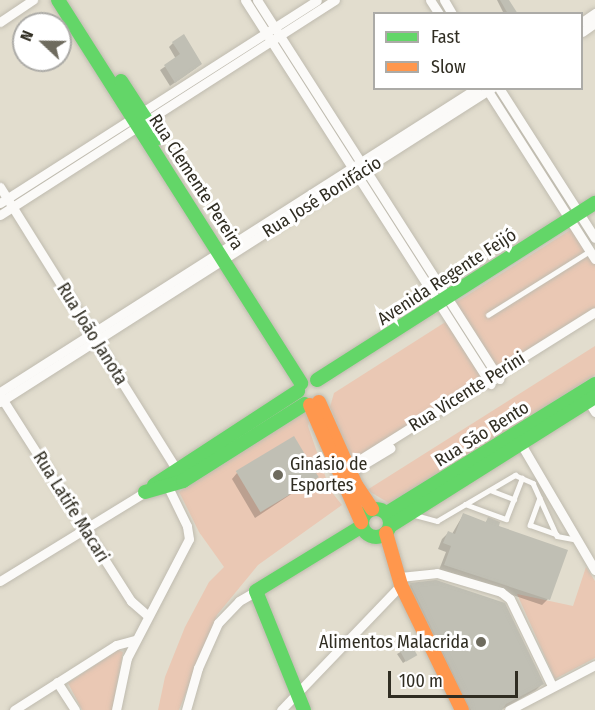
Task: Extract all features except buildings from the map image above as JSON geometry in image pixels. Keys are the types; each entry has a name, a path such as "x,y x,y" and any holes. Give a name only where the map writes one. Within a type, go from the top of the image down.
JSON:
{"main road":[{"name":"Rua Clemente Pereira","path":"58,0 140,119"},
{"name":"Rua Clemente Pereira","path":"70,0 140,119 309,384 312,404"},
{"name":"Avenida Regente Feijó","path":"145,492 180,475 246,432 309,384 364,357 581,219 595,203"},
{"path":"309,384 312,404 345,472 362,524 371,536 388,524"},
{"name":"Rua São Bento","path":"388,524 518,440 590,400 595,384"},
{"name":"Avenida Regente Feijó","path":"246,432 312,404"},
{"name":"Rua São Bento","path":"388,524 409,514 518,440"},
{"path":"345,472 372,509 388,524 400,581 462,710"},
{"path":"304,710 256,591 362,524 372,509"}],"street":[{"path":"0,22 33,0"},
{"path":"245,0 273,34 493,379"},
{"path":"257,0 273,34"},
{"path":"0,215 7,203 140,119 229,69 317,0"},
{"path":"140,119 223,60 335,0"},
{"path":"223,60 229,69"},
{"name":"Rua José Bonifácio","path":"359,169 474,90"},
{"name":"Rua José Bonifácio","path":"1,397 225,253 487,90"},
{"path":"490,90 595,238"},
{"path":"501,90 581,219 592,255"},
{"name":"Rua João Janota","path":"0,188 7,203 180,475"},
{"name":"Rua Vicente Perini","path":"345,472 595,312"},
{"name":"Rua Vicente Perini","path":"493,379 595,318"},
{"name":"Rua Latife Macari","path":"1,397 131,602 147,615"},
{"path":"518,440 595,570"},
{"path":"116,710 124,663 147,615 189,539 187,526 165,482"},
{"name":"Avenida Regente Feijó","path":"0,581 145,492"},
{"path":"281,710 400,581 437,573 501,592 510,599 552,686"},
{"path":"186,710 218,623 239,601 256,591"},
{"path":"14,710 122,641 135,640"},
{"path":"509,710 595,665"},
{"path":"57,682 75,710"}],"lane":[{"path":"488,315 592,255"},
{"path":"409,514 437,520 515,475 533,483 556,534"},
{"path":"465,504 506,519 522,478"},
{"path":"490,490 514,499"},
{"path":"540,498 530,525 556,534 564,540 577,540"}],"shaded area":[{"path":"575,227 595,259 595,312 496,374 452,305"},
{"path":"447,321 483,379 352,462 330,407 334,393"},
{"path":"595,346 595,375 551,403 486,456 394,506 367,490"},
{"path":"302,408 311,414 308,426 330,490 342,505 258,565 217,615 179,710 158,710 165,677 185,627 209,582 224,567 199,532 179,492"},
{"path":"586,567 595,581 595,658 555,679 517,594 573,606"},
{"path":"118,650 123,652 112,710 82,710 68,683"}],"traffic: fast":[{"path":"58,0 301,383"},
{"path":"121,81 158,138"},
{"path":"317,380 595,203"},
{"path":"387,513 595,384"},
{"path":"154,485 298,391"},
{"path":"390,526 595,397"},
{"path":"145,492 183,481 305,404"},
{"path":"376,509 386,513 390,523 386,533 376,537 366,533 362,523 366,513 376,509"},
{"path":"304,710 256,591 362,526"}],"traffic: slow":[{"path":"319,402 356,485 372,509"},
{"path":"310,405 361,522"},
{"path":"386,533 401,585 462,710"}],"place":[{"name":"Ginásio de Esportes","path":"278,475"},
{"name":"Alimentos Malacrida","path":"481,642"}]}
